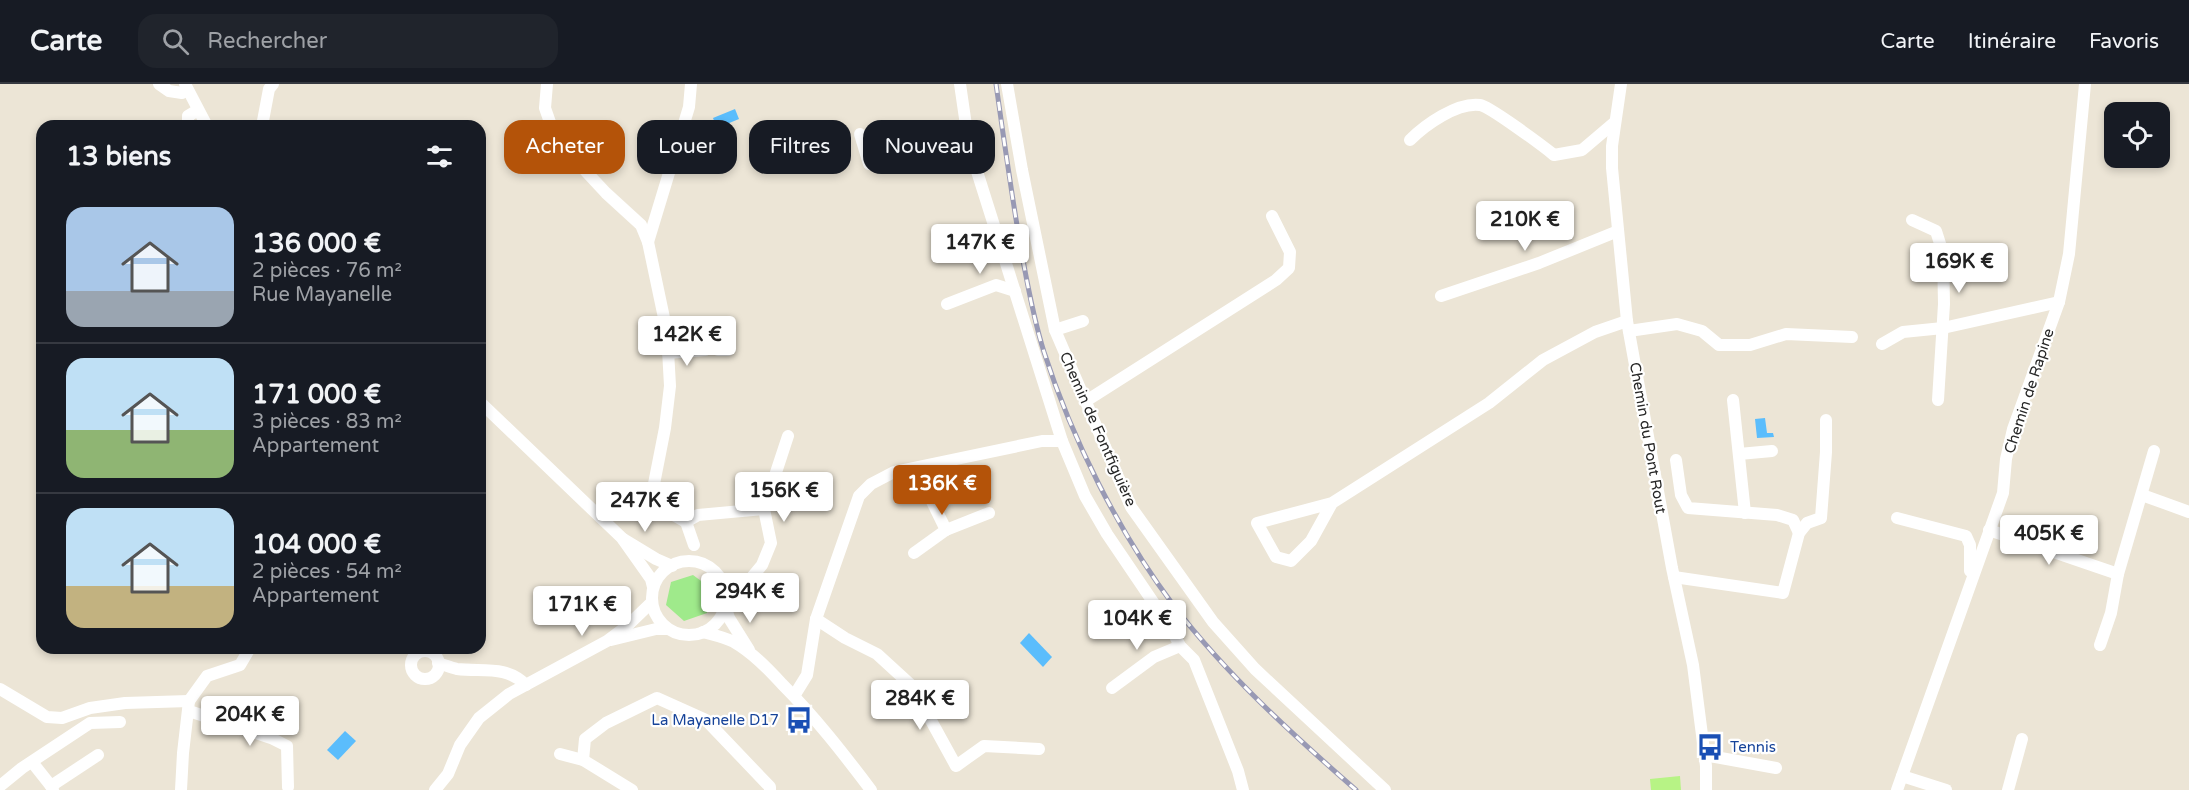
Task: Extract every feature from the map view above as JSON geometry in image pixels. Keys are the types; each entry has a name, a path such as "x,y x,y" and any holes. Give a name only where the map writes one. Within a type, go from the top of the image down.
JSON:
{"street":[{"path":"159,84 170,91 182,93 186,87 204,120"},
{"path":"263,120 269,89 273,84"},
{"path":"547,84 545,108 552,128 565,150 640,225 648,242 667,333 670,386 665,428 652,494 654,504 686,522 703,564 718,577 725,595 729,618 751,654"},
{"path":"648,242 688,107 691,84"},
{"path":"960,84 965,120"},
{"name":"Chemin de Fontfiguière","path":"1008,84 1022,170 1055,330 1131,507 1213,622 1255,669 1386,790"},
{"name":"Chemin du Pont Rout","path":"1621,84 1615,122 1612,168 1628,326 1674,577 1694,665 1706,790"},
{"name":"Chemin de Rapine","path":"1897,790 2003,493 2006,459 2013,429 2059,302 2069,254 2085,84"},
{"path":"1410,140 1424,126 1465,105 1482,105 1554,154 1582,150 1615,122"},
{"path":"188,120 188,116 198,110"},
{"path":"860,134 863,144"},
{"path":"978,174 1015,291 1021,318 1062,441 1085,496 1107,534 1172,630 1180,646 1194,660 1238,771 1243,790"},
{"path":"1086,401 1276,280 1289,268 1290,252 1272,216"},
{"path":"1912,220 1936,231 1943,253 1944,304 1938,400"},
{"path":"1441,296 1539,263 1618,231"},
{"path":"947,304 996,285 1015,291"},
{"path":"1882,344 1903,332 1942,328 2059,302"},
{"path":"1055,330 1083,321"},
{"path":"1332,503 1311,541 1291,561 1276,557 1257,523 1332,503 1489,403 1544,360 1595,332 1628,326 1677,324 1702,332 1719,345 1750,345 1786,334 1852,337"},
{"path":"668,353 717,350"},
{"path":"1733,400 1745,513"},
{"path":"486,408 622,538 651,579 654,613 668,629"},
{"path":"1674,577 1783,593 1799,533 1807,523 1821,518 1826,420"},
{"path":"742,590 762,565 771,543 764,509 788,436"},
{"path":"794,696 807,675 816,620 859,496 871,484 894,472 1042,441 1062,441"},
{"path":"2100,645 2154,450"},
{"path":"1739,454 1772,451"},
{"path":"1676,460 1681,495 1688,508 1777,515 1793,520 1799,533"},
{"path":"916,469 946,530"},
{"path":"2142,495 2189,512"},
{"path":"686,522 698,515 764,509"},
{"path":"914,553 946,530 989,513"},
{"path":"1898,518 1966,536 1970,545 1971,581"},
{"path":"1989,530 2118,574"},
{"path":"622,538 672,566"},
{"path":"685,562 694,545"},
{"path":"653,587 660,574 672,566 685,562 703,564"},
{"path":"435,790 448,774 460,745 479,718 509,694 607,641 652,602"},
{"path":"703,632 717,621 725,605"},
{"path":"816,620 844,638 877,654 912,686 956,766 984,746 1039,749"},
{"path":"607,641 656,629 668,629 686,635 703,632 724,638 751,654 794,696 831,736 871,790"},
{"path":"1112,688 1154,657 1180,646"},
{"path":"181,790 189,706 207,676 240,665 246,654"},
{"path":"416,654 411,669 416,676 425,679 454,669"},
{"path":"429,654 435,655 438,663 433,676"},
{"path":"438,663 454,669 508,672 526,685"},
{"path":"0,689 47,717 62,718 72,713 125,703 189,706 287,746 288,787"},
{"path":"583,760 585,739 606,723 657,698 705,720 770,787 770,790"},
{"path":"0,786 90,723 120,722"},
{"path":"2008,790 2022,739"},
{"path":"560,754 583,760 632,790"},
{"path":"32,762 52,788 98,755"},
{"path":"1704,755 1776,768"},
{"path":"448,774 449,790"},
{"path":"1902,776 1947,790"}],"green space":[{"path":"693,575 712,589 707,613 684,621 666,605 671,582"},
{"path":"1680,776 1681,790 1651,790 1650,779"}],"water":[{"path":"735,109 739,119 714,120 713,118"},
{"path":"1765,418 1767,433 1773,433 1774,437 1757,438 1755,419"},
{"path":"1029,633 1052,657 1043,667 1020,643"},
{"path":"345,731 356,741 338,760 327,750"}],"railway":[{"path":"996,84 1018,234 1037,328 1068,418 1099,484 1134,548 1194,631 1260,702 1356,790"}],"place":[{"name":"La Mayanelle D17","path":"799,720"},
{"name":"Tennis","path":"1710,747"}]}
